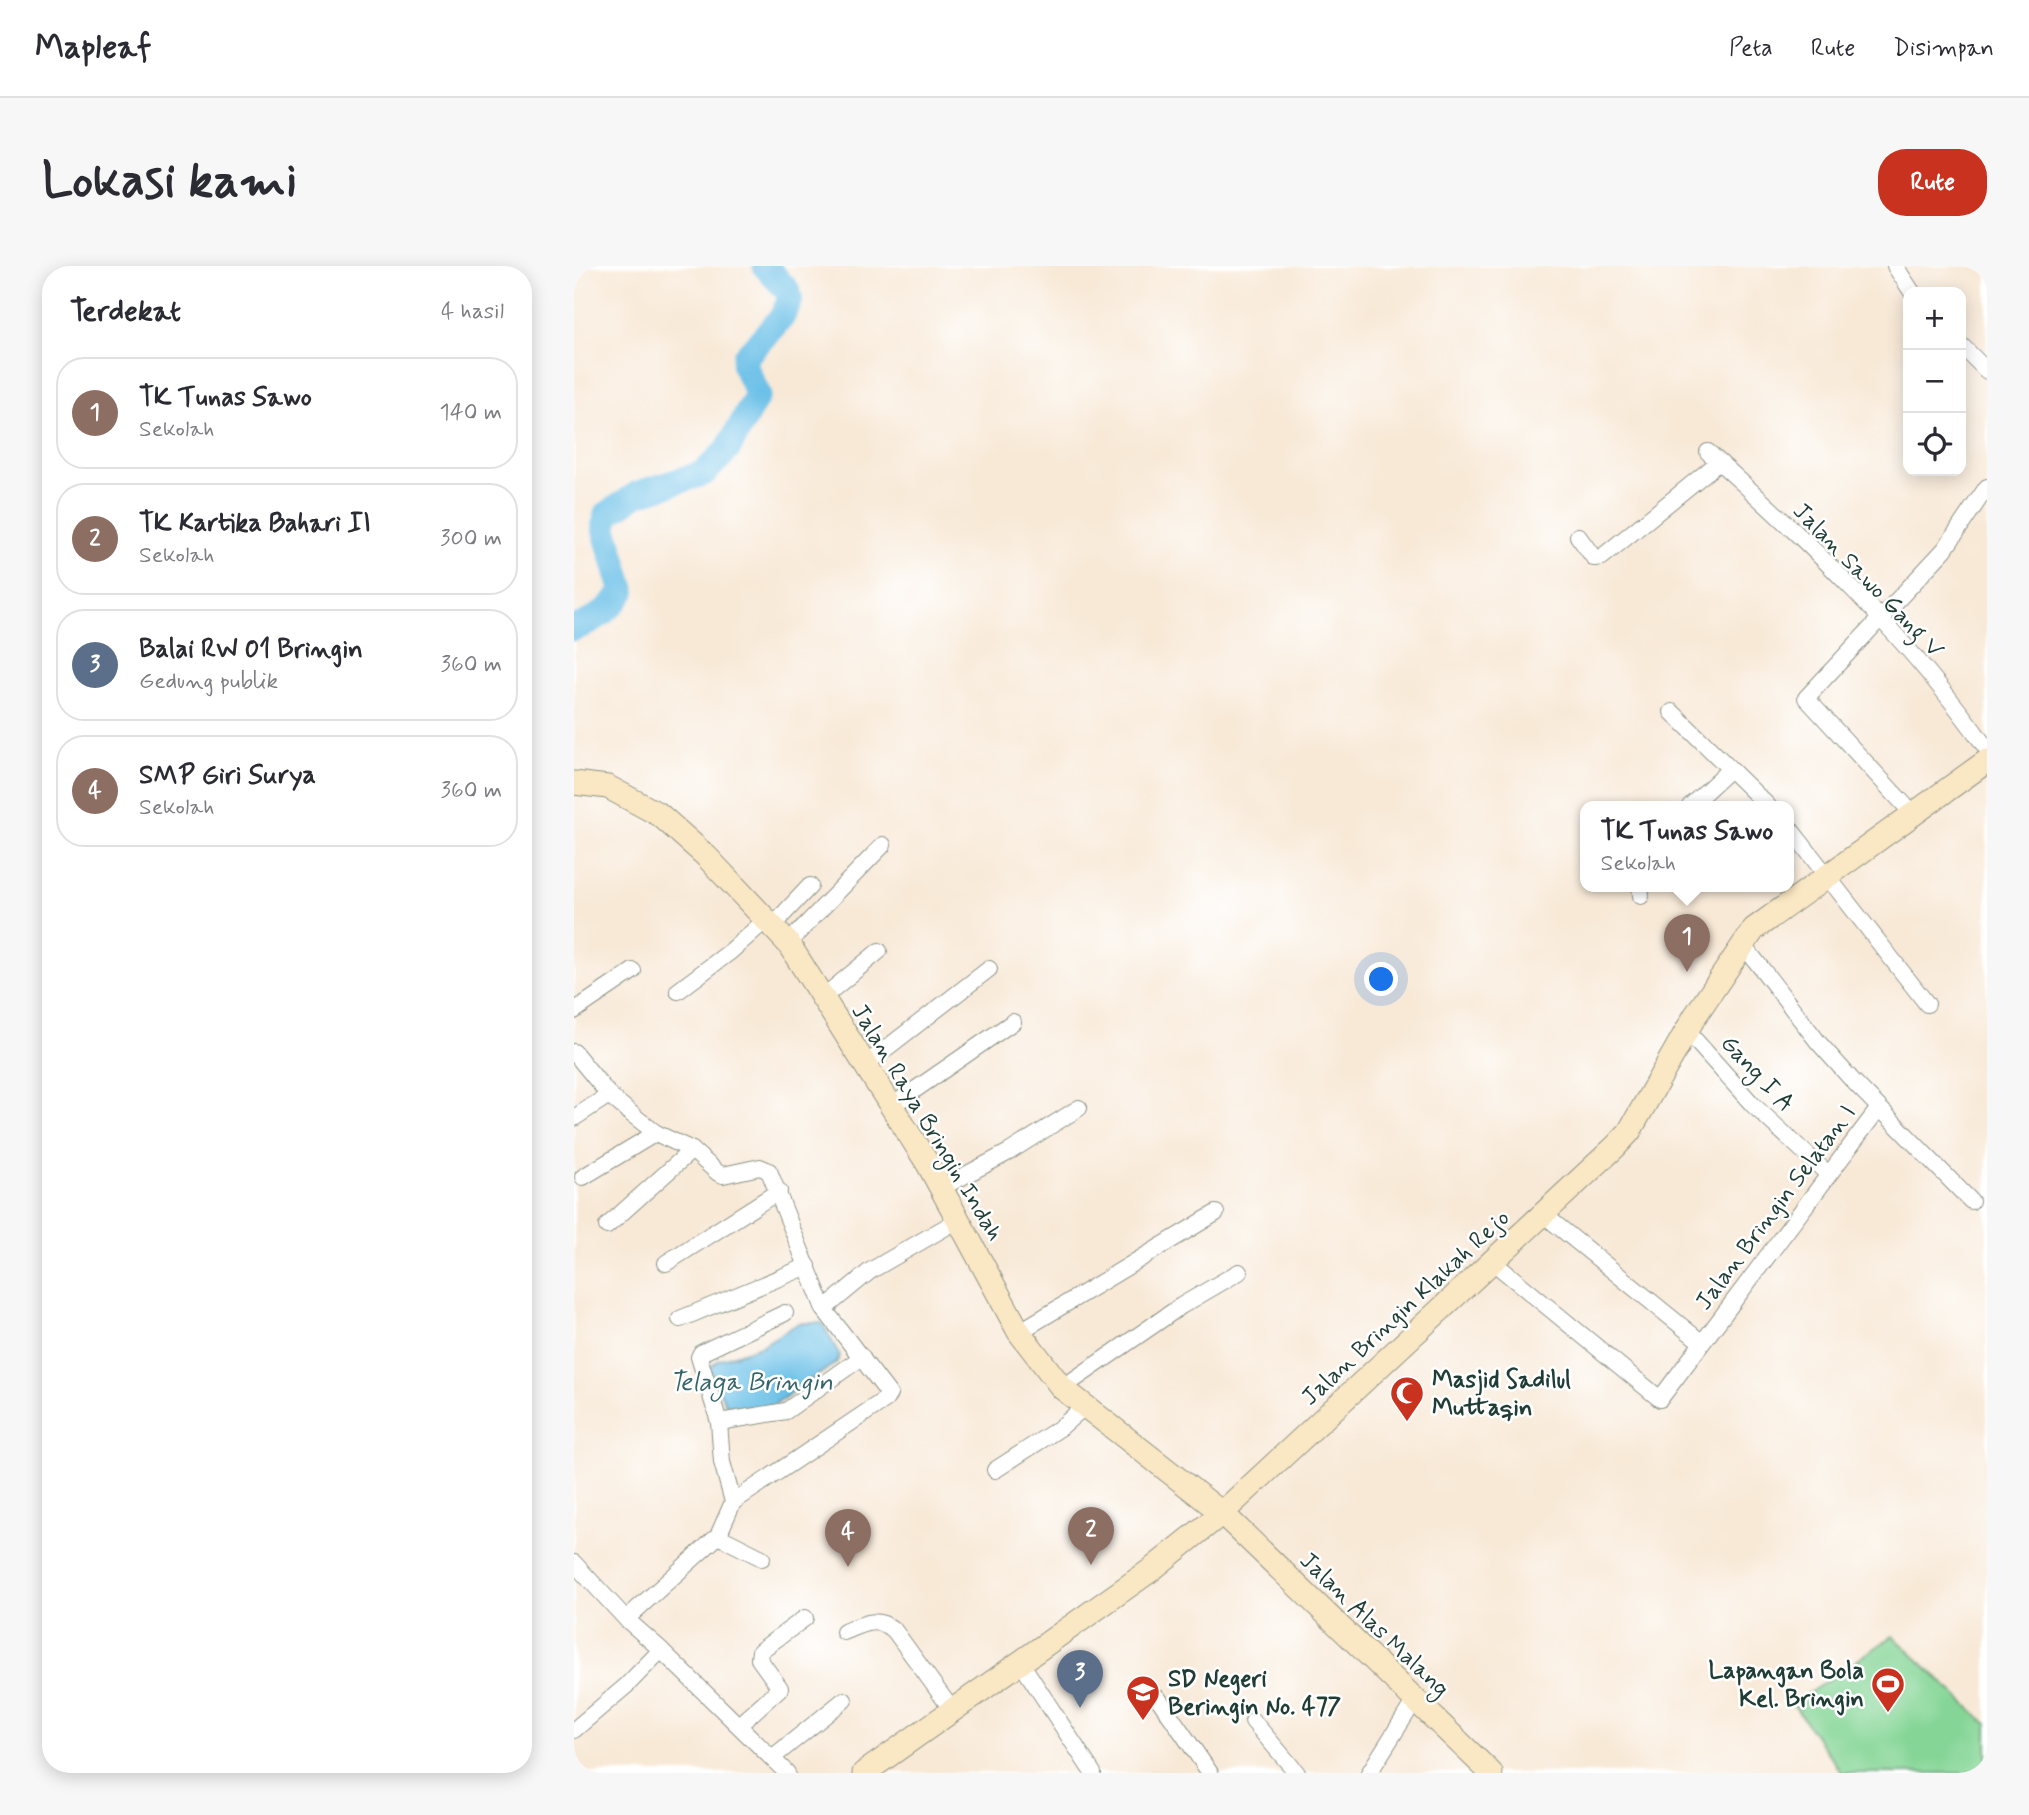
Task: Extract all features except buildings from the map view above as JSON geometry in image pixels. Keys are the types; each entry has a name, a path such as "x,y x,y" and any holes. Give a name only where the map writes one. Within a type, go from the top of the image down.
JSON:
{"street":[{"path":"1895,266 1909,287"},
{"path":"1966,350 1987,371"},
{"name":"Jalan Sawo Gang V","path":"1578,536 1594,558 1602,556 1713,457 1879,617 1957,706 1987,749"},
{"path":"1913,814 1806,698 1945,549 1987,486"},
{"path":"1672,712 1763,801"},
{"name":"Jalan Bringin Klakah Rejo","path":"864,1773 1151,1570 1222,1513 1629,1132 1687,1031 1742,943 1754,929 1987,761"},
{"path":"1695,801 1730,769"},
{"name":"Jalan Raya Bringin Indah","path":"574,783 608,786 660,815 706,856 776,929 893,1105 942,1188 1019,1332 1062,1388 1167,1467 1222,1513"},
{"path":"1794,833 1927,1004"},
{"path":"678,991 731,951 776,929 883,845"},
{"path":"776,929 810,886"},
{"name":"Jalan Bringin Selatan I","path":"1543,1214 1701,1342 1878,1108 1818,1042 1742,943"},
{"path":"822,998 879,951"},
{"path":"866,1063 989,968"},
{"path":"574,1011 633,971"},
{"path":"893,1105 1013,1022"},
{"name":"Gang I A","path":"1687,1031 1754,1105 1828,1174"},
{"path":"574,1052 609,1095 656,1133 692,1150 723,1175 760,1167 766,1169 779,1191 824,1308 888,1390 886,1399 733,1502 718,1536 626,1619"},
{"path":"574,1118 609,1095"},
{"path":"942,1188 1009,1153 1079,1108"},
{"path":"1878,1108 1971,1201"},
{"path":"583,1177 656,1133"},
{"path":"607,1226 692,1150"},
{"path":"666,1263 779,1191"},
{"path":"1019,1332 1216,1213"},
{"path":"824,1308 870,1271 958,1220"},
{"path":"1493,1262 1659,1399 1701,1342"},
{"path":"680,1319 808,1266"},
{"path":"1062,1388 1181,1306 1239,1272"},
{"path":"733,1502 722,1462 719,1422 701,1353 785,1313"},
{"path":"719,1422 786,1411 862,1357"},
{"path":"995,1470 1060,1428 1084,1407"},
{"name":"Jalan Alas Malang","path":"1222,1513 1491,1773"},
{"path":"718,1536 762,1558"},
{"path":"574,1563 580,1577 661,1650 787,1773"},
{"path":"739,1725 780,1688 759,1659 760,1651 805,1618"},
{"path":"844,1632 872,1620 885,1623 894,1630 952,1710"},
{"path":"574,1731 626,1686 661,1650"},
{"path":"1020,1663 1087,1771"},
{"path":"1158,1698 1210,1773"},
{"path":"772,1758 844,1700"},
{"path":"1369,1773 1415,1700"},
{"path":"1253,1721 1297,1773"}],"green space":[{"name":"Lapangan Bola Kel. Bringin","path":"1893,1636 1987,1724 1987,1773 1842,1773 1793,1704"}],"water":[{"name":"Telaga Bringin","path":"799,1323 822,1323 840,1356 836,1363 757,1416 726,1405 709,1368 719,1360 761,1346"}],"waterway":[{"path":"574,628 602,614 623,591 605,530 606,515 637,494 704,473 728,449 758,394 744,365 745,357 782,317 790,300 787,290 765,266"}],"place":[{"name":"TK Tunas Sawo","path":"1687,972"},
{"name":"Masjid Sadilul Muttaqin","path":"1407,1423"},
{"name":"TK Kartika Bahari II","path":"1091,1565"},
{"name":"SMP Giri Surya","path":"848,1567"},
{"name":"Balai RW 01 Bringin","path":"1080,1708"},
{"name":"Lapangan Bola Kel. Bringin","path":"1888,1714"},
{"name":"SD Negeri Beringin No. 477","path":"1143,1722"}]}
